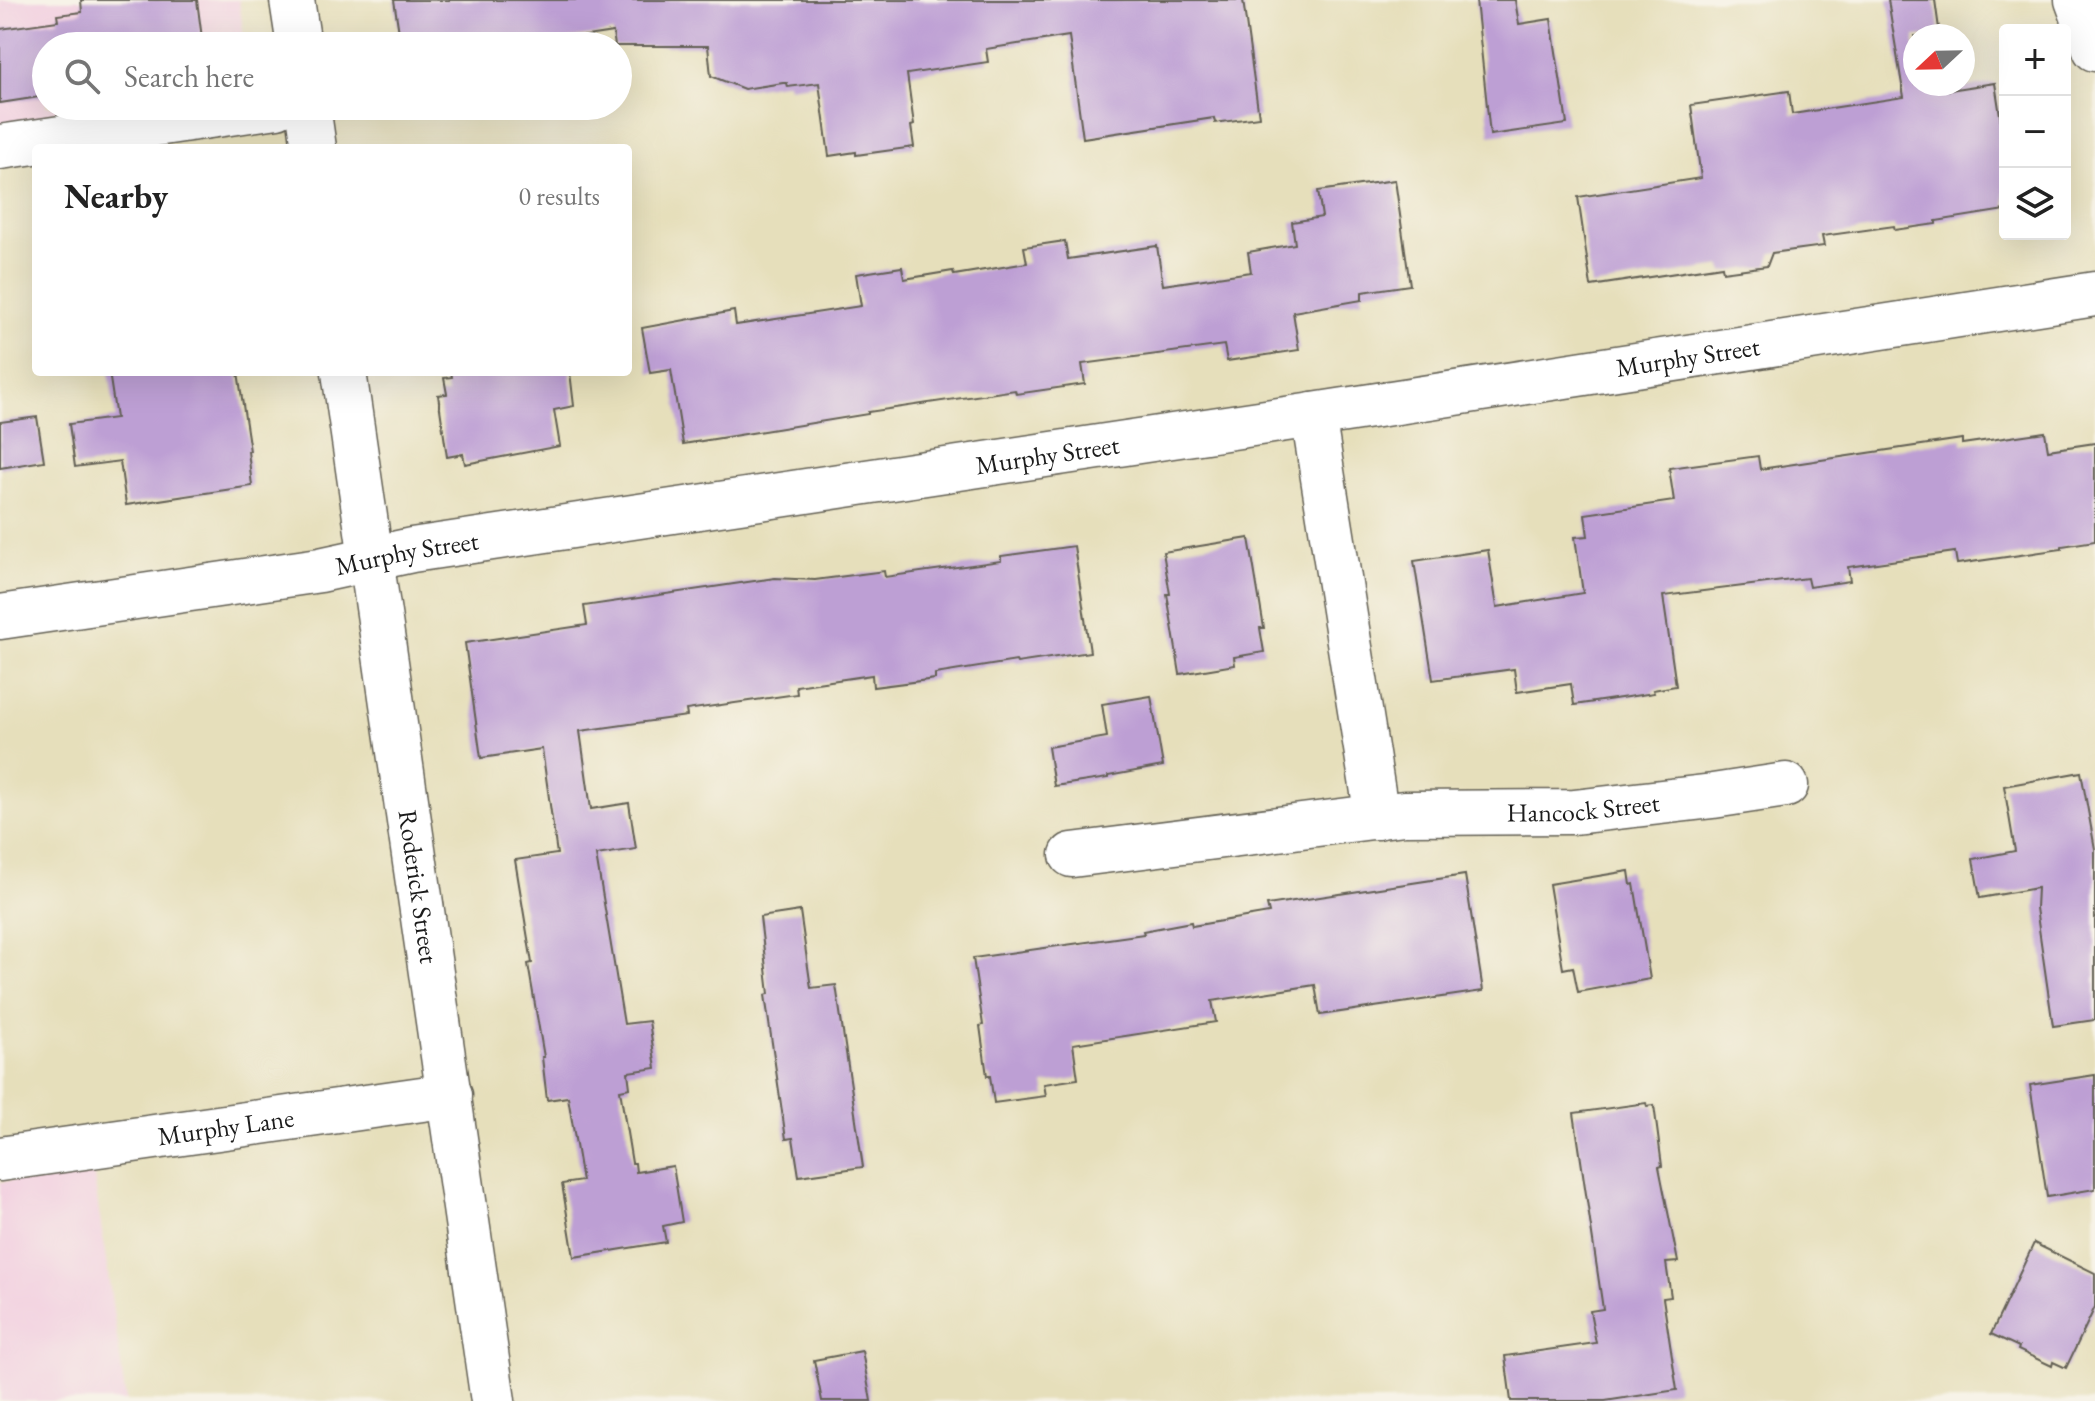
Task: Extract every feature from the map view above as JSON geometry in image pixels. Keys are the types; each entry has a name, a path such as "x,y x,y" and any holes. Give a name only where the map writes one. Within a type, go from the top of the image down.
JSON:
{"street":[{"path":"292,0 297,32"},
{"path":"2077,0 2095,49"},
{"path":"0,147 182,120"},
{"path":"310,120 313,144"},
{"name":"Murphy Street","path":"0,617 320,570 412,550 2095,294"},
{"name":"Roderick Street","path":"345,376 493,1401"},
{"path":"1313,415 1377,817"},
{"name":"Hancock Street","path":"1072,855 1377,817 1431,812 1574,812 1786,785"},
{"name":"Murphy Lane","path":"0,1159 450,1095"}],"shaded area":[{"path":"0,0 239,0 243,32 32,32 32,120 77,120 0,131"},
{"path":"93,1169 126,1401 0,1401 0,1182"}],"building":[{"path":"81,0 197,0 201,32 32,32 32,98 0,103 0,29 58,21 57,15 82,12"},
{"path":"394,0 1243,0 1259,117 1215,123 1214,118 1083,138 1069,36 986,49 988,62 907,74 914,147 829,156 819,83 788,87 787,83 783,83 744,89 711,76 708,46 632,46 632,32 399,32"},
{"path":"1476,0 1515,0 1519,24 1551,19 1567,124 1490,135"},
{"path":"1888,0 1935,0 1938,24 1903,24 1903,91"},
{"path":"1995,83 1999,109 1999,211 1895,230 1894,226 1822,236 1824,246 1772,253 1767,266 1723,272 1722,266 1591,286 1578,197 1701,178 1691,105 1789,91 1792,114 1904,97 1975,96 1975,86"},
{"path":"1395,180 1410,285 1362,292 1362,300 1293,312 1299,350 1227,361 1224,345 1082,364 1085,384 1016,394 1015,390 683,444 671,370 650,373 642,328 734,311 736,325 861,306 856,274 902,267 904,279 953,271 954,275 1027,263 1024,247 1065,241 1068,259 1157,246 1163,285 1251,272 1248,252 1295,244 1292,222 1322,217 1318,191"},
{"path":"110,376 239,376 252,486 126,505 120,461 75,467 69,424 116,418"},
{"path":"570,376 574,406 554,410 560,446 465,464 463,454 447,457 438,395 447,394 444,378"},
{"path":"37,417 44,461 0,468 0,422"},
{"path":"2045,432 2048,450 2095,443 2095,541 2062,546 2062,549 1957,564 1955,552 1848,567 1850,581 1809,587 1807,578 1663,596 1676,686 1653,690 1654,693 1574,705 1571,684 1517,692 1514,669 1433,680 1414,561 1488,550 1497,607 1583,593 1575,537 1588,536 1585,514 1674,501 1669,468 1758,456 1760,469 1962,439 1962,444"},
{"path":"1249,538 1264,628 1260,628 1264,652 1234,657 1235,665 1180,674 1163,552"},
{"path":"1074,546 1090,652 935,674 935,679 873,687 872,675 796,686 797,694 686,710 687,716 580,731 591,809 629,803 636,849 596,855 624,1024 649,1021 656,1068 628,1072 630,1088 620,1090 632,1163 635,1163 636,1172 673,1166 682,1222 663,1226 666,1242 574,1257 562,1184 582,1181 568,1097 547,1100 544,1057 528,964 532,963 515,860 557,854 542,749 481,758 465,643 587,625 584,606 775,578 815,580 884,571 885,577 1001,561 1001,556"},
{"path":"1151,696 1163,766 1054,786 1048,747 1107,737 1102,704"},
{"path":"2081,772 2095,849 2095,1020 2053,1026 2036,908 2037,888 1980,898 1973,859 2015,851 2004,786"},
{"path":"1629,871 1631,885 1634,884 1650,979 1578,992 1573,967 1563,969 1549,884"},
{"path":"1465,875 1483,991 1320,1015 1315,985 1212,1001 1216,1022 1073,1044 1078,1079 1044,1084 1046,1096 994,1103 990,1076 987,1076 973,958 1144,934 1143,931 1191,922 1192,926 1269,913 1267,905"},
{"path":"800,911 811,988 836,985 863,1167 799,1176 793,1138 786,1139 765,995 769,994 760,917"},
{"path":"2095,1075 2095,1189 2047,1197 2030,1085"},
{"path":"1646,1103 1647,1106 1654,1105 1662,1166 1659,1167 1678,1262 1666,1263 1671,1297 1663,1298 1677,1390 1605,1401 1511,1401 1505,1356 1596,1343 1590,1311 1603,1309 1574,1113"},
{"path":"2034,1243 2095,1273 2095,1307 2066,1368 2053,1362 2052,1366 1991,1334"},
{"path":"862,1351 871,1401 822,1401 814,1360"}]}
